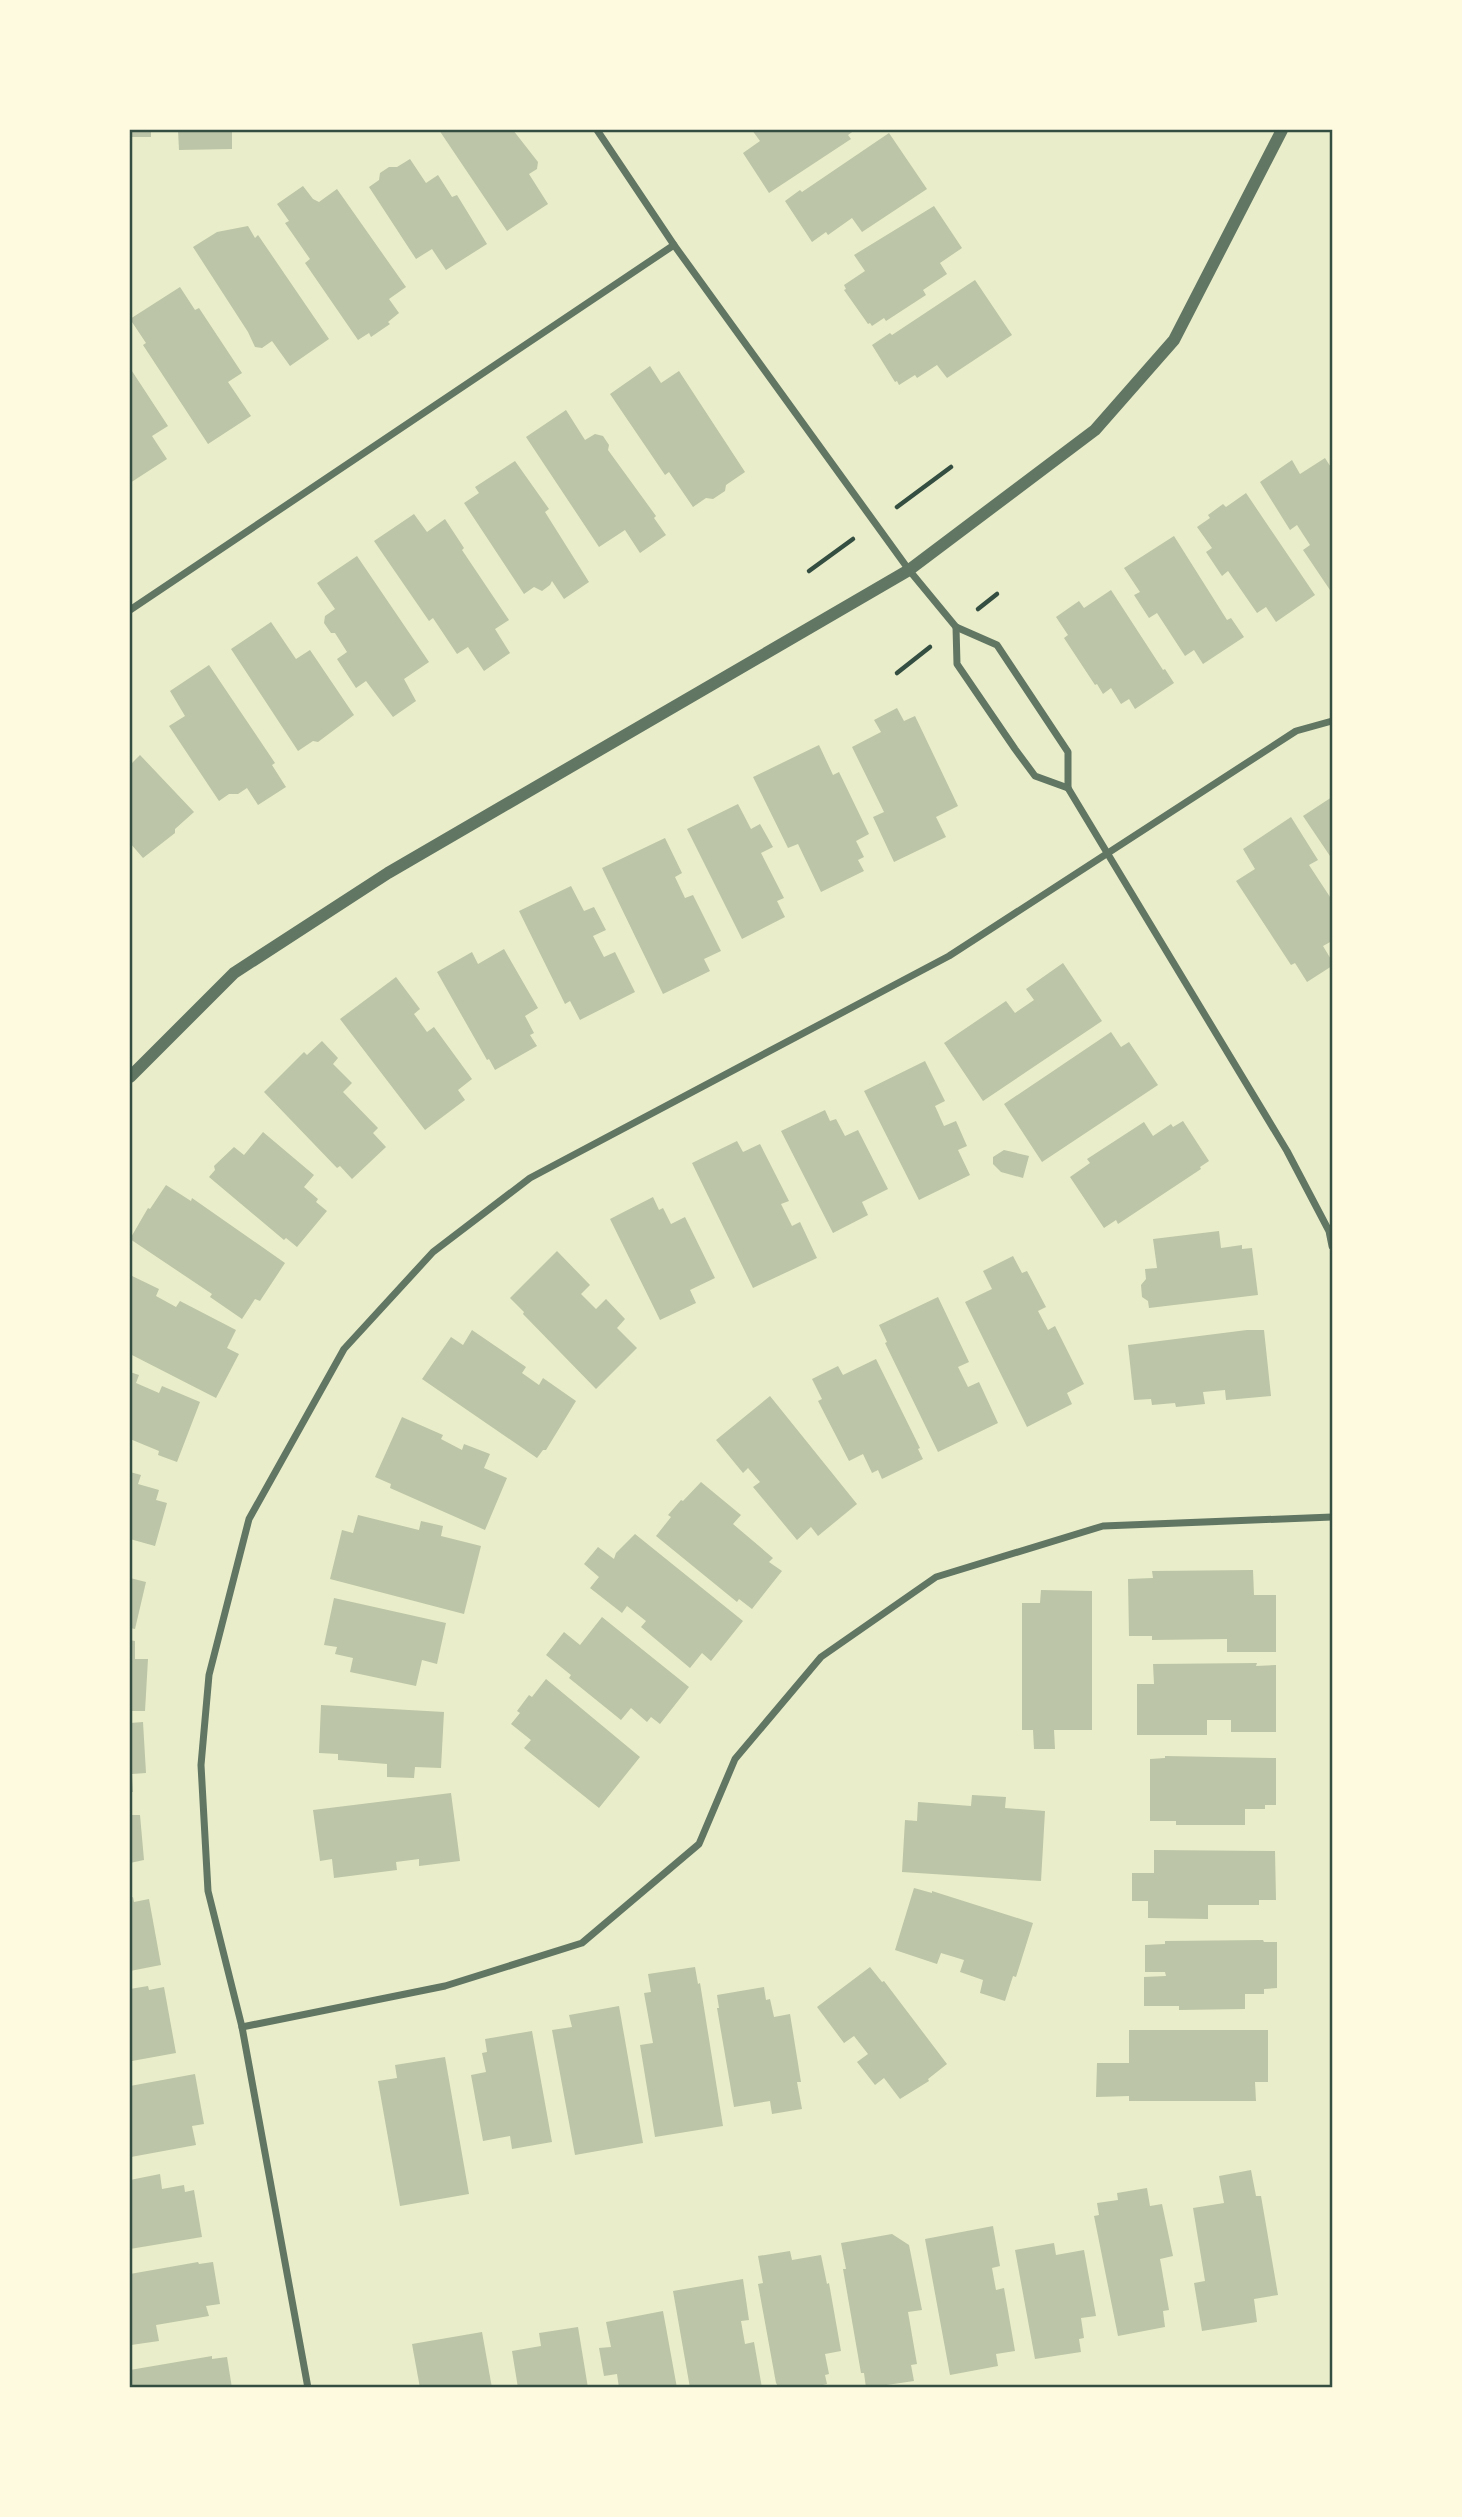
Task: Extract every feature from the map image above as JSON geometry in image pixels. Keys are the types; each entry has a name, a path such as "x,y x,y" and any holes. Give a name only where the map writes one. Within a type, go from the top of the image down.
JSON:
{"street":[{"path":"597,130 674,245 909,570 956,627 997,645 1068,752 1068,788 1287,1151 1329,1231 1332,1246"},
{"path":"130,1077 234,973 388,873 909,570 1095,430 1174,340 1282,130"},
{"path":"130,610 674,245"},
{"path":"956,627 957,664 1034,776 1068,788"},
{"path":"308,2388 242,2027 208,1891 201,1765 209,1675 249,1519 344,1349 433,1252 530,1178 949,957 1297,731 1332,720"},
{"path":"242,2027 445,1986 582,1943 699,1844 735,1759 821,1657 936,1577 1103,1526 1332,1517"}],"building":[{"path":"130,130 151,130 151,137 130,137"},
{"path":"178,130 232,130 232,149 179,150"},
{"path":"439,130 513,130 538,162 537,169 529,174 548,204 507,231"},
{"path":"752,130 855,130 848,135 851,139 769,193 743,153 760,141"},
{"path":"889,133 927,189 862,232 852,218 828,235 826,232 812,242 785,201"},
{"path":"410,159 426,183 438,175 452,197 457,195 487,244 446,270 432,249 416,259 369,187 379,180 380,173"},
{"path":"303,186 313,199 319,202 337,189 406,287 389,299 399,313 388,322 390,324 371,337 369,333 358,340 305,263 310,259 285,223 289,221 277,204"},
{"path":"934,206 962,248 940,263 947,274 923,290 926,295 886,321 884,318 872,326 868,324 844,290 844,285 865,271 854,255"},
{"path":"248,226 255,238 258,235 329,339 290,366 272,341 262,348 255,347 193,247 217,232"},
{"path":"975,280 1012,335 947,378 937,365 917,378 915,375 899,385 895,382 872,345 890,333 892,335"},
{"path":"180,287 195,310 199,308 242,373 228,382 251,416 208,444 143,345 146,343 130,319"},
{"path":"650,366 661,383 679,371 745,472 726,485 725,491 713,499 706,498 693,507 669,472 665,475 610,394"},
{"path":"130,368 168,426 152,436 167,459 130,483"},
{"path":"566,410 585,440 595,434 603,436 609,445 608,450 656,516 654,518 666,535 640,553 625,530 599,547 526,437"},
{"path":"1325,458 1332,469 1332,593 1303,550 1310,545 1297,525 1290,530 1260,482 1292,460 1300,474"},
{"path":"515,461 549,509 545,512 589,582 564,599 552,581 542,591 534,587 524,594 464,503 479,493 475,487"},
{"path":"1246,493 1315,595 1276,622 1266,607 1257,613 1228,571 1222,576 1206,552 1212,548 1197,527 1223,504 1226,507"},
{"path":"414,514 427,532 445,519 464,548 462,550 509,620 495,629 510,653 484,671 468,647 457,654 433,618 429,621 374,541"},
{"path":"1174,536 1227,620 1231,618 1244,637 1203,664 1194,650 1185,656 1157,613 1149,618 1134,595 1140,592 1124,568"},
{"path":"357,556 429,662 404,679 416,701 393,717 366,681 356,688 337,659 347,652 335,633 331,633 324,623 325,616 335,609 317,583"},
{"path":"1111,590 1174,683 1135,709 1129,699 1121,704 1111,688 1103,694 1097,684 1095,685 1064,638 1068,635 1056,617 1079,601 1084,608"},
{"path":"271,622 296,659 310,650 354,715 318,742 313,741 298,751 231,649"},
{"path":"209,665 275,763 272,765 286,787 258,805 247,788 238,794 229,794 219,801 169,726 185,716 170,691"},
{"path":"897,708 904,721 915,716 958,806 936,817 946,837 894,862 873,817 884,812 852,747 881,732 874,720"},
{"path":"819,745 833,775 839,772 869,834 856,841 864,857 858,860 864,871 821,892 798,844 788,848 753,777"},
{"path":"140,755 194,812 175,829 175,833 143,858 130,843 130,765"},
{"path":"1332,797 1332,859 1303,816"},
{"path":"738,804 751,829 760,824 773,847 761,853 784,898 777,901 785,917 742,939 687,829"},
{"path":"1291,817 1318,860 1309,865 1332,900 1332,941 1323,946 1332,966 1307,982 1295,963 1291,965 1236,881 1255,869 1243,849"},
{"path":"665,838 682,873 675,877 685,898 693,895 721,951 704,959 710,971 663,994 602,868"},
{"path":"571,886 584,911 594,907 606,930 593,936 604,957 615,952 635,992 580,1020 570,1001 565,1004 519,911"},
{"path":"504,949 538,1008 525,1016 534,1033 530,1035 537,1046 495,1070 437,972 472,952 478,964"},
{"path":"1063,963 1102,1021 983,1101 944,1043 1006,1001 1015,1013 1034,1000 1026,989"},
{"path":"396,977 420,1009 414,1014 427,1032 434,1027 472,1079 458,1090 465,1100 425,1130 340,1019"},
{"path":"1111,1032 1121,1047 1129,1042 1158,1085 1042,1162 1004,1104"},
{"path":"322,1041 338,1058 333,1064 352,1083 343,1092 378,1128 373,1133 386,1147 352,1179 340,1166 337,1168 264,1092 304,1052 307,1055"},
{"path":"925,1061 945,1101 935,1106 944,1126 956,1121 967,1146 958,1150 970,1175 919,1200 864,1091"},
{"path":"825,1110 830,1121 836,1119 845,1136 858,1130 888,1189 862,1202 868,1215 833,1233 781,1131"},
{"path":"1183,1121 1209,1161 1118,1224 1116,1220 1104,1228 1070,1177 1090,1163 1087,1159 1144,1122 1153,1136 1171,1124 1173,1127"},
{"path":"263,1132 314,1175 304,1187 327,1211 297,1247 286,1238 284,1240 209,1177 215,1170 214,1166 234,1147 244,1155"},
{"path":"737,1141 743,1152 760,1144 789,1201 781,1204 792,1226 800,1222 817,1258 753,1288 692,1163"},
{"path":"1004,1150 1029,1156 1023,1178 1001,1172 993,1164 993,1157"},
{"path":"166,1185 191,1201 192,1198 285,1263 260,1301 255,1299 242,1319 210,1297 212,1294 130,1239 148,1208 150,1209"},
{"path":"653,1197 659,1210 663,1208 671,1224 685,1217 715,1278 690,1290 696,1303 660,1320 610,1219"},
{"path":"1219,1231 1221,1248 1242,1245 1242,1249 1252,1248 1258,1295 1149,1308 1148,1301 1142,1297 1141,1285 1146,1279 1145,1269 1157,1268 1153,1239"},
{"path":"557,1251 590,1285 581,1294 596,1309 606,1299 625,1319 617,1328 637,1348 596,1389 510,1298"},
{"path":"1013,1256 1022,1273 1027,1271 1046,1307 1038,1311 1048,1330 1055,1326 1084,1384 1067,1393 1072,1404 1027,1427 965,1302 992,1289 983,1271"},
{"path":"130,1275 159,1289 156,1296 176,1307 180,1301 236,1330 227,1348 239,1354 216,1398 130,1354"},
{"path":"938,1297 969,1362 958,1367 968,1387 979,1382 998,1423 938,1452 885,1343 887,1342 879,1325"},
{"path":"472,1330 526,1367 522,1373 539,1385 543,1378 576,1401 546,1450 537,1458 422,1379 451,1337 463,1345"},
{"path":"1264,1330 1271,1396 1226,1400 1225,1390 1203,1392 1205,1404 1176,1407 1175,1403 1152,1405 1151,1399 1134,1400 1128,1345"},
{"path":"876,1359 923,1459 882,1479 878,1470 872,1473 863,1454 849,1461 818,1401 822,1399 812,1379 838,1366 843,1375"},
{"path":"130,1372 139,1375 136,1383 159,1393 162,1386 200,1402 177,1462 130,1439"},
{"path":"770,1396 857,1504 818,1536 811,1527 797,1540 753,1487 760,1482 748,1468 743,1473 716,1440"},
{"path":"402,1417 443,1435 441,1439 462,1450 464,1444 490,1454 484,1468 507,1478 485,1530 390,1488 391,1484 375,1477"},
{"path":"130,1472 141,1475 138,1484 159,1490 156,1500 167,1503 155,1546 130,1539"},
{"path":"701,1482 741,1515 733,1524 773,1558 769,1562 782,1571 752,1609 739,1599 737,1602 656,1536 671,1517 668,1515"},
{"path":"358,1515 419,1530 421,1521 443,1526 441,1536 481,1546 464,1614 330,1579 342,1530 353,1533"},
{"path":"635,1534 743,1621 711,1661 702,1653 690,1668 641,1627 646,1621 627,1606 622,1613 590,1588 599,1577 584,1564 598,1547 614,1559 616,1553"},
{"path":"1253,1570 1254,1595 1276,1595 1276,1652 1227,1652 1227,1639 1152,1640 1152,1636 1129,1636 1128,1579 1153,1578 1152,1571"},
{"path":"130,1578 146,1582 135,1629 130,1628"},
{"path":"1041,1590 1092,1591 1092,1730 1054,1730 1055,1749 1034,1749 1033,1730 1022,1730 1022,1603 1040,1603"},
{"path":"334,1598 446,1623 437,1664 422,1660 416,1686 350,1672 353,1658 335,1654 337,1647 324,1645"},
{"path":"602,1617 689,1687 660,1724 651,1717 647,1722 631,1708 621,1720 569,1678 571,1675 546,1655 564,1632 580,1645"},
{"path":"130,1640 135,1641 135,1659 148,1659 145,1711 130,1711"},
{"path":"1257,1663 1256,1666 1276,1665 1276,1732 1231,1732 1231,1720 1207,1720 1207,1735 1137,1735 1137,1684 1154,1684 1153,1664"},
{"path":"546,1679 640,1757 599,1808 524,1748 531,1740 511,1724 529,1695 532,1697"},
{"path":"321,1705 444,1712 441,1768 415,1767 414,1778 387,1777 387,1764 338,1760 338,1754 319,1753"},
{"path":"143,1722 146,1773 132,1774 133,1792 130,1792 130,1723"},
{"path":"1165,1756 1276,1758 1276,1805 1265,1805 1265,1809 1245,1809 1245,1825 1176,1825 1176,1821 1150,1821 1150,1759"},
{"path":"451,1793 460,1861 419,1866 419,1859 396,1862 397,1870 334,1878 332,1859 320,1861 313,1810"},
{"path":"972,1795 1006,1797 1005,1808 1045,1811 1041,1881 902,1872 905,1820 917,1821 918,1802 971,1806"},
{"path":"130,1815 140,1815 144,1860 130,1863"},
{"path":"1154,1850 1275,1851 1276,1900 1259,1900 1259,1905 1208,1905 1208,1919 1148,1918 1148,1901 1132,1901 1132,1873 1154,1873"},
{"path":"914,1888 932,1891 1033,1923 1016,1977 1013,1976 1005,2001 980,1993 983,1980 960,1972 964,1960 941,1953 937,1964 895,1950"},
{"path":"133,1897 134,1902 149,1899 161,1965 130,1971 130,1898"},
{"path":"1165,1941 1277,1942 1277,1988 1264,1989 1264,1994 1245,1994 1245,2009 1179,2010 1179,2006 1144,2006 1144,1977 1166,1976 1165,1972 1145,1972 1145,1945 1165,1944"},
{"path":"695,1967 698,1984 700,1983 723,2126 655,2137 640,2045 653,2043 644,1993 651,1992 648,1974"},
{"path":"870,1967 882,1982 884,1981 947,2064 928,2079 929,2081 900,2099 884,2078 875,2085 857,2062 868,2054 854,2036 844,2043 817,2007"},
{"path":"148,1986 149,1990 164,1987 176,2053 132,2061 130,1989"},
{"path":"764,1987 766,2000 770,1999 774,2017 790,2014 801,2082 797,2082 802,2109 772,2114 770,2101 734,2107 717,1995"},
{"path":"619,2006 643,2143 575,2155 552,2030 572,2027 569,2015"},
{"path":"1129,2030 1268,2030 1268,2082 1255,2082 1256,2101 1129,2101 1129,2096 1096,2097 1097,2063 1129,2063"},
{"path":"532,2031 552,2142 512,2149 510,2136 483,2141 471,2075 486,2072 482,2053 487,2052 485,2039"},
{"path":"445,2057 469,2194 400,2206 378,2081 397,2078 395,2065"},
{"path":"195,2074 204,2124 192,2126 196,2145 131,2157 130,2086"},
{"path":"1251,2170 1256,2196 1261,2196 1278,2295 1254,2299 1257,2322 1202,2331 1194,2283 1205,2281 1193,2208 1224,2203 1219,2176"},
{"path":"160,2174 162,2189 184,2185 185,2192 194,2190 202,2237 130,2249 130,2180"},
{"path":"1147,2188 1150,2206 1162,2204 1173,2256 1160,2259 1169,2310 1163,2311 1165,2327 1118,2336 1094,2216 1099,2215 1097,2203 1118,2200 1117,2193"},
{"path":"993,2226 1000,2266 992,2268 996,2290 1004,2288 1015,2351 996,2354 998,2366 950,2375 925,2239"},
{"path":"892,2234 909,2245 922,2310 908,2312 917,2364 911,2365 914,2381 866,2388 843,2269 846,2269 841,2243"},
{"path":"1054,2243 1056,2255 1084,2250 1096,2316 1081,2318 1084,2338 1079,2339 1081,2352 1035,2359 1015,2250"},
{"path":"790,2251 792,2260 821,2255 827,2284 829,2283 841,2351 825,2354 829,2374 825,2375 827,2384 811,2388 779,2388 776,2383 758,2284 763,2283 758,2256"},
{"path":"198,2262 213,2262 220,2304 206,2306 209,2316 156,2325 159,2341 131,2345 130,2274"},
{"path":"743,2279 749,2320 741,2321 745,2344 754,2342 762,2388 690,2388 673,2291"},
{"path":"663,2311 677,2388 619,2388 617,2374 604,2376 599,2348 611,2347 606,2322"},
{"path":"578,2327 588,2388 518,2388 512,2351 541,2346 539,2333"},
{"path":"482,2332 492,2388 420,2388 412,2344"},
{"path":"212,2356 212,2359 227,2357 232,2388 130,2388 130,2370"}]}
